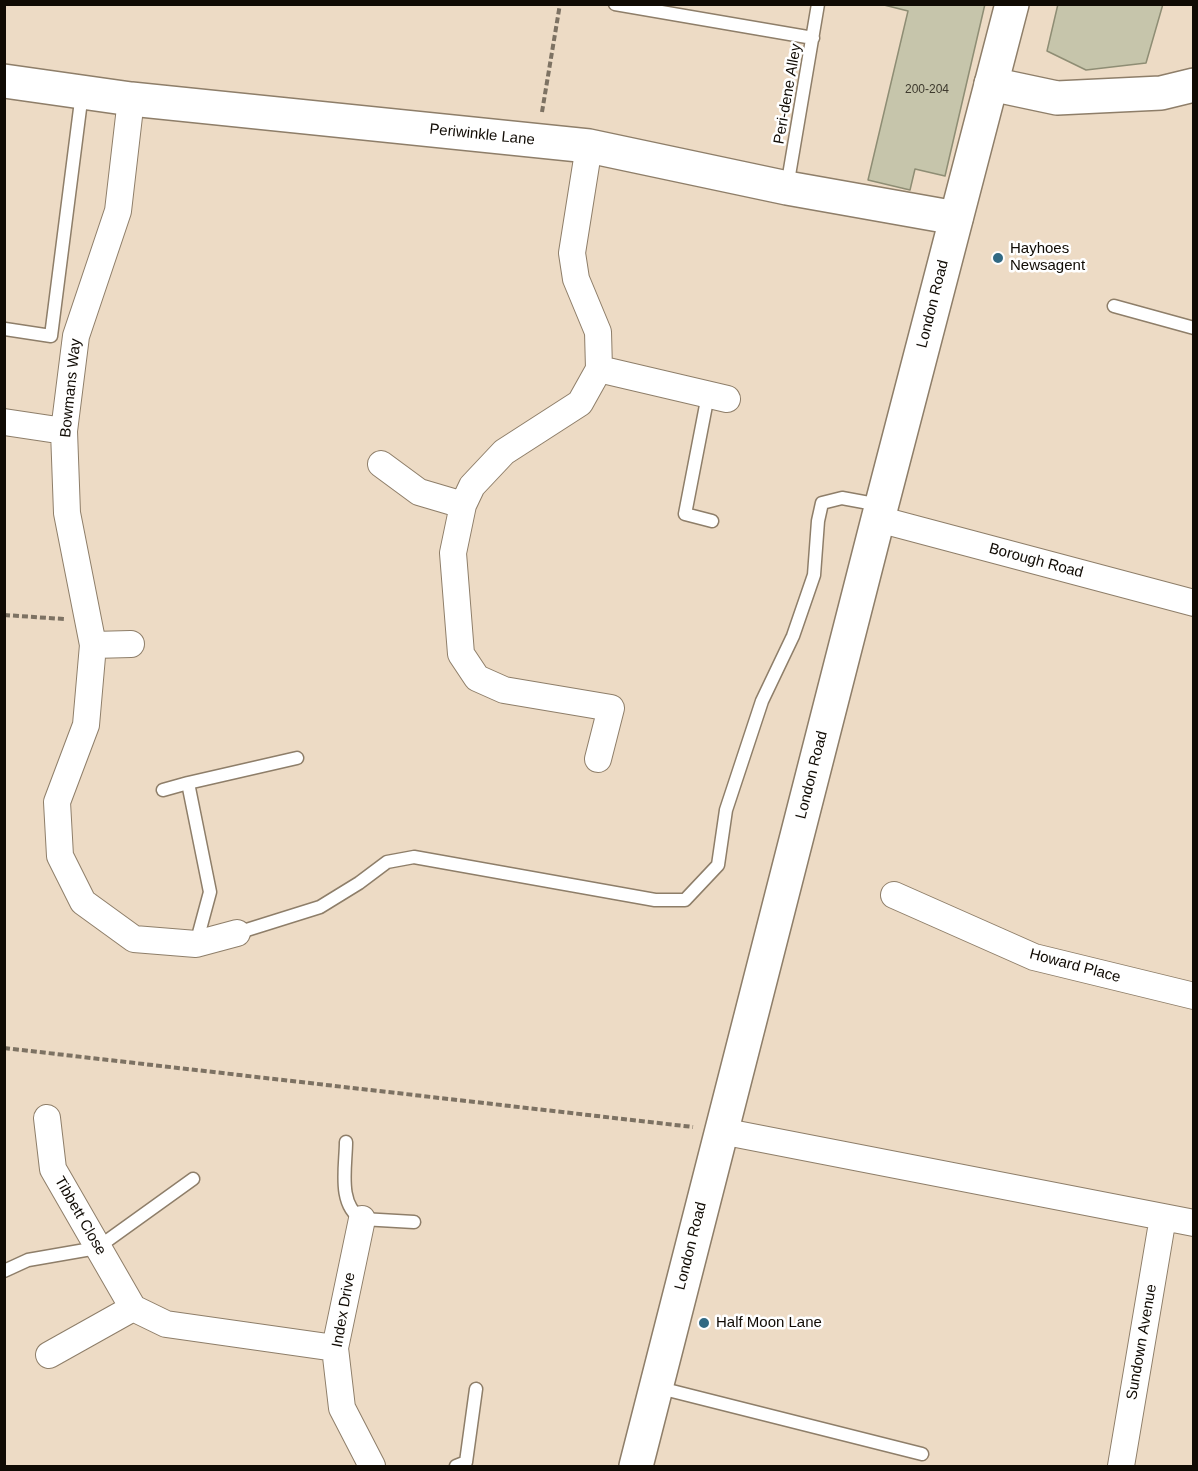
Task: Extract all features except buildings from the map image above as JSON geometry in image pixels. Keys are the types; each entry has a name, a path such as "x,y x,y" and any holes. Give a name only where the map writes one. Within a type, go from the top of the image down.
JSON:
{"main road":[{"name":"London Road","path":"636,1467 710,1130 880,512 1012,4"},
{"name":"Periwinkle Lane","path":"4,81 131,99 589,146 787,188 956,218"},
{"path":"991,84 1057,98 1161,93 1194,85"}],"street":[{"name":"Bowmans Way","path":"131,99 118,211 76,336 64,431 68,513 91,633 86,725 57,802 60,856 83,902 134,939 196,944 237,933"},
{"path":"589,146 572,253 576,279 598,332 599,369 580,403 504,452 472,486 463,505 453,553 461,654 477,678 504,690 611,708 598,759"},
{"path":"599,369 717,397"},
{"path":"4,422 64,431"},
{"path":"381,464 419,492 463,505"},
{"name":"Borough Road","path":"880,512 1194,603"},
{"path":"91,633 131,645"},
{"name":"Howard Place","path":"894,895 1034,957 1194,996"},
{"name":"Tibbett Close","path":"47,1118 53,1169 133,1308"},
{"path":"710,1130 1194,1223"},
{"name":"Sundown Avenue","path":"1121,1467 1163,1217"},
{"name":"Index Drive","path":"362,1219 335,1348 342,1408 372,1467"},
{"path":"49,1355 133,1308 166,1324 335,1348"}],"lane":[{"path":"615,4 813,38"},
{"name":"Peri-dene Alley","path":"787,188 818,4"},
{"path":"5,329 51,336 82,93"},
{"path":"1114,306 1194,328"},
{"path":"712,521 685,514 717,397"},
{"path":"237,933 320,907 359,883 387,862 414,857 655,900 685,900 718,865 726,810 762,701 793,636 814,575 818,521 822,503 842,498 880,512"},
{"path":"163,790 297,758"},
{"path":"188,783 210,892 196,944"},
{"path":"346,1142 345,1196 355,1215 362,1219 414,1222"},
{"path":"4,1271 28,1260 97,1248 194,1179"},
{"path":"655,1386 922,1454"},
{"path":"456,1467 466,1462 476,1389"}],"path":[{"path":"540,122 560,4"},
{"path":"4,615 91,633"},
{"path":"4,1047 710,1130"}],"place":[{"name":"Hayhoes Newsagent","path":"998,258"},
{"name":"Half Moon Lane","path":"704,1323"}]}
